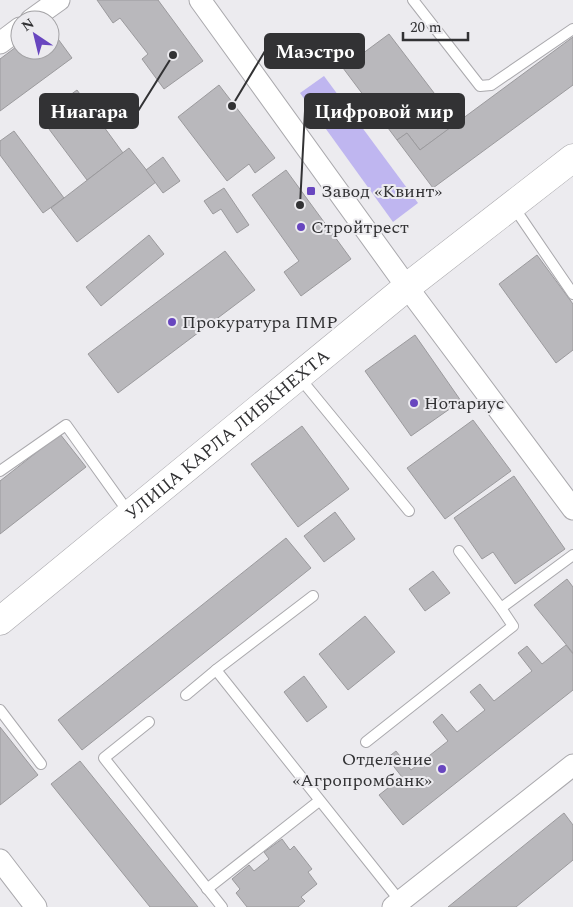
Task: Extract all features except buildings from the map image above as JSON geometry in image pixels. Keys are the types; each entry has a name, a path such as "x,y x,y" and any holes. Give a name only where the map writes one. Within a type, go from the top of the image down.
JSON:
{"main road":[{"name":"УЛИЦА КАРЛА ЛИБКНЕХТА","path":"0,621 407,287 573,158"}],"street":[{"path":"46,10 59,0"},
{"path":"200,0 407,287 573,509"},
{"path":"397,904 572,768"},
{"path":"0,860 36,907"}],"lane":[{"path":"413,0 480,86 491,85 573,29"},
{"path":"512,206 573,294"},
{"path":"298,377 409,511"},
{"path":"0,471 66,425 130,515"},
{"path":"366,742 513,626 459,550"},
{"path":"500,608 573,555"},
{"path":"186,695 313,596"},
{"path":"216,670 397,904"},
{"path":"0,710 41,764"},
{"path":"149,722 104,758 222,907"},
{"path":"207,889 319,802"}],"shaded area":[{"path":"324,76 418,203 393,222 300,93"}],"place":[{"name":"Ниагара","path":"173,55"},
{"name":"Маэстро","path":"232,106"},
{"name":"Завод «Квинт»","path":"311,191"},
{"name":"Цифровой мир","path":"300,205"},
{"name":"Стройтрест","path":"301,227"},
{"name":"Прокуратура ПМР","path":"172,322"},
{"name":"Нотариус","path":"414,403"},
{"name":"Отделение «Агропромбанк»","path":"442,769"}]}
